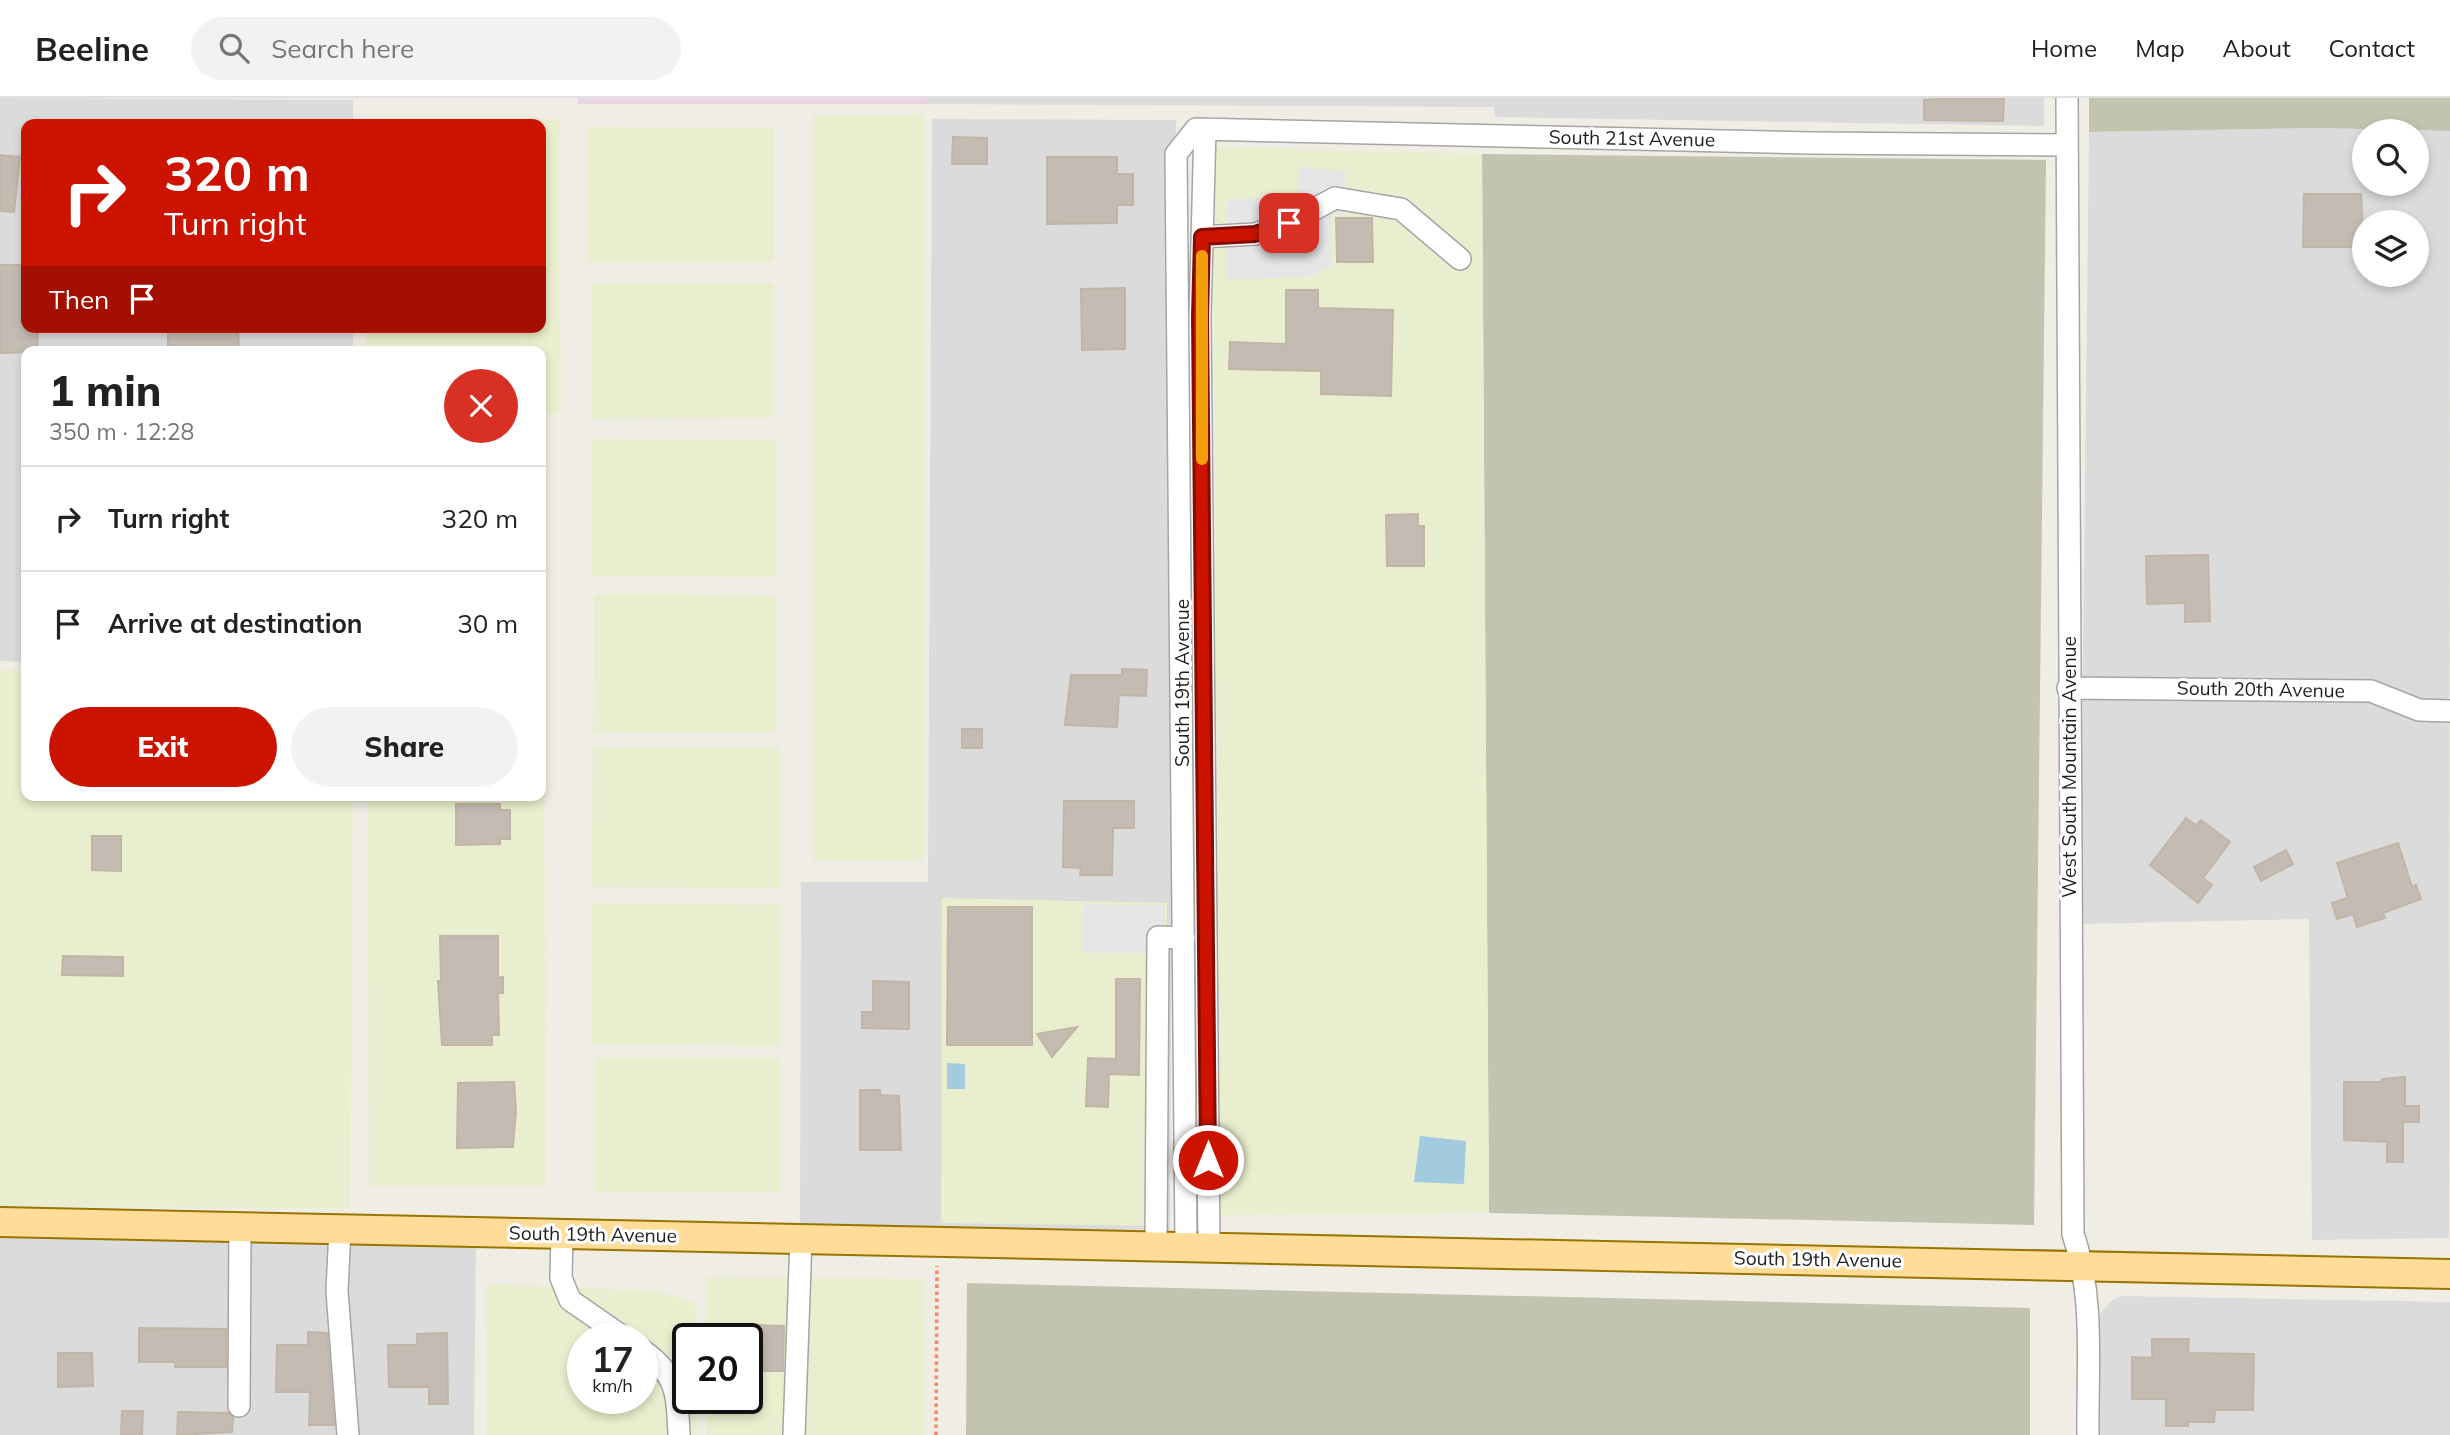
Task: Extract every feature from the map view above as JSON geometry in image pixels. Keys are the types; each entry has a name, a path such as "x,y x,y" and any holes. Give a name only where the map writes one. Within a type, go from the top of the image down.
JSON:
{"main road":[{"name":"South 19th Avenue","path":"0,1222 2450,1275"}],"street":[{"name":"West South Mountain Avenue","path":"2067,98 2068,688 2073,1234 2084,1266 2088,1435"},
{"name":"South 21st Avenue","path":"1201,129 1812,143 2067,145"},
{"path":"1197,1246 1201,129"},
{"name":"South 19th Avenue","path":"1197,1246 1184,938 1176,154 1201,129"},
{"path":"1202,237 1255,234 1289,223 1335,198 1401,209 1460,259"},
{"name":"South 20th Avenue","path":"2068,688 2371,691 2419,710 2450,711"},
{"path":"1156,1245 1158,937 1184,938"},
{"path":"239,1406 240,1227"},
{"path":"340,1229 337,1291 348,1435"},
{"path":"562,1234 561,1278 570,1300 603,1323"},
{"path":"794,1435 801,1238"},
{"path":"658,1361 663,1364 676,1390 679,1435"}],"path":[{"path":"936,1435 937,1242"}],"shaded area":[{"path":"0,98 353,100 353,119 21,119 21,333 353,333 353,346 21,346 21,662 0,661"},
{"path":"578,98 927,98 927,104 578,104"},
{"path":"927,98 2044,98 2044,126 1495,117 1494,107 927,104"},
{"path":"2089,98 2450,98 2450,131 2429,131 2429,119 2352,119 2352,129 2089,132"},
{"path":"813,115 923,115 923,860 813,860"},
{"path":"546,119 560,119 561,413 546,413 546,346 366,346 366,333 546,333"},
{"path":"932,119 1176,120 1170,1230 800,1228 801,882 928,882"},
{"path":"587,127 774,128 774,262 587,262"},
{"path":"2352,129 2352,196 2429,196 2429,131 2450,131 2449,1238 2312,1240 2309,919 2080,924 2089,132"},
{"path":"1213,147 1482,154 1489,1213 1220,1215"},
{"path":"1482,154 2046,160 2034,1225 1489,1213"},
{"path":"1299,167 1345,171 1345,215 1332,215 1332,266 1308,277 1226,279 1227,199 1297,197"},
{"path":"591,283 773,283 773,418 591,419"},
{"path":"591,439 777,440 776,577 591,576"},
{"path":"594,594 776,595 775,733 593,733"},
{"path":"0,670 21,670 21,801 353,801 350,1208 0,1206"},
{"path":"593,747 780,748 779,888 592,887"},
{"path":"368,801 545,801 546,1186 369,1186"},
{"path":"942,898 1167,903 1167,1226 941,1223"},
{"path":"592,903 781,905 780,1046 591,1044"},
{"path":"1083,904 1165,906 1164,954 1082,952"},
{"path":"595,1058 779,1058 779,1192 595,1192"},
{"path":"0,1234 476,1241 474,1435 0,1435"},
{"path":"707,1277 925,1279 924,1435 706,1435 707,1414 763,1414 763,1323 707,1323"},
{"path":"967,1283 2030,1308 2030,1435 966,1435"},
{"path":"487,1284 657,1291 695,1303 695,1323 672,1323 672,1414 696,1414 697,1435 486,1435"},
{"path":"2123,1296 2450,1302 2450,1435 2096,1435 2097,1323 2100,1314 2112,1300"}],"water":[{"path":"947,1063 965,1064 965,1089 947,1089"},
{"path":"1420,1136 1466,1141 1464,1184 1414,1182"}],"building":[{"path":"2004,98 2003,121 1924,120 1924,100"},
{"path":"953,137 987,138 987,164 952,164"},
{"path":"0,155 20,157 14,212 0,211"},
{"path":"1047,157 1117,157 1117,174 1133,174 1133,205 1117,205 1117,223 1047,224"},
{"path":"2304,194 2361,196 2362,210 2352,210 2352,247 2303,247"},
{"path":"1336,218 1372,218 1373,262 1337,262"},
{"path":"0,265 21,265 21,333 38,333 37,346 21,346 21,352 0,353"},
{"path":"1125,288 1125,349 1082,350 1081,289"},
{"path":"1286,290 1318,290 1318,308 1393,310 1391,396 1321,394 1321,371 1229,369 1230,342 1286,344"},
{"path":"168,333 238,333 239,346 168,346"},
{"path":"1418,514 1418,526 1424,526 1424,566 1387,566 1386,515"},
{"path":"2208,555 2210,621 2185,622 2185,603 2147,604 2146,556"},
{"path":"1122,669 1147,670 1146,696 1119,695 1117,727 1065,725 1071,675 1122,675"},
{"path":"962,729 982,729 982,748 962,748"},
{"path":"1064,801 1134,801 1134,828 1113,828 1112,875 1080,875 1081,868 1063,867"},
{"path":"456,804 500,804 500,810 510,810 510,839 500,839 500,844 456,845"},
{"path":"2186,818 2196,825 2201,820 2230,842 2203,878 2212,885 2198,903 2150,865"},
{"path":"92,836 121,836 121,871 92,870"},
{"path":"2398,843 2412,887 2416,885 2421,899 2383,913 2385,918 2357,927 2353,914 2337,919 2332,903 2348,898 2337,863"},
{"path":"2286,850 2293,864 2261,881 2254,867"},
{"path":"948,907 1032,907 1032,1045 947,1045"},
{"path":"440,936 498,936 498,978 503,977 503,993 498,993 499,1035 492,1035 492,1045 442,1045 438,981 441,981"},
{"path":"63,956 123,957 123,976 62,975"},
{"path":"1116,979 1140,979 1139,1075 1109,1074 1108,1107 1086,1106 1088,1058 1116,1059"},
{"path":"873,981 909,982 909,1029 862,1028 862,1012 873,1012"},
{"path":"1077,1027 1052,1057 1037,1034"},
{"path":"2405,1077 2405,1106 2419,1106 2419,1122 2403,1122 2403,1162 2387,1162 2387,1142 2344,1140 2344,1082 2382,1082 2382,1079"},
{"path":"514,1082 516,1110 513,1147 457,1148 458,1083"},
{"path":"860,1090 880,1090 880,1095 899,1096 901,1150 860,1150"},
{"path":"763,1325 784,1326 783,1371 763,1371"},
{"path":"139,1328 226,1329 226,1367 175,1367 175,1362 139,1362"},
{"path":"308,1332 327,1333 334,1425 309,1425 310,1392 276,1392 277,1345 308,1345"},
{"path":"447,1333 448,1404 429,1404 429,1387 389,1387 388,1345 417,1345 417,1334"},
{"path":"2152,1339 2189,1339 2188,1353 2254,1354 2253,1410 2215,1410 2214,1422 2188,1422 2188,1426 2166,1426 2166,1399 2132,1399 2132,1357 2152,1358"},
{"path":"58,1353 92,1353 93,1386 58,1387"},
{"path":"122,1411 143,1411 142,1435 121,1435"},
{"path":"178,1412 228,1413 233,1417 232,1432 177,1435"}],"slow traffic":[{"path":"1202,256 1202,459"}],"route":[{"path":"1208,1160 1200,317 1202,237 1255,234 1289,223"}]}
